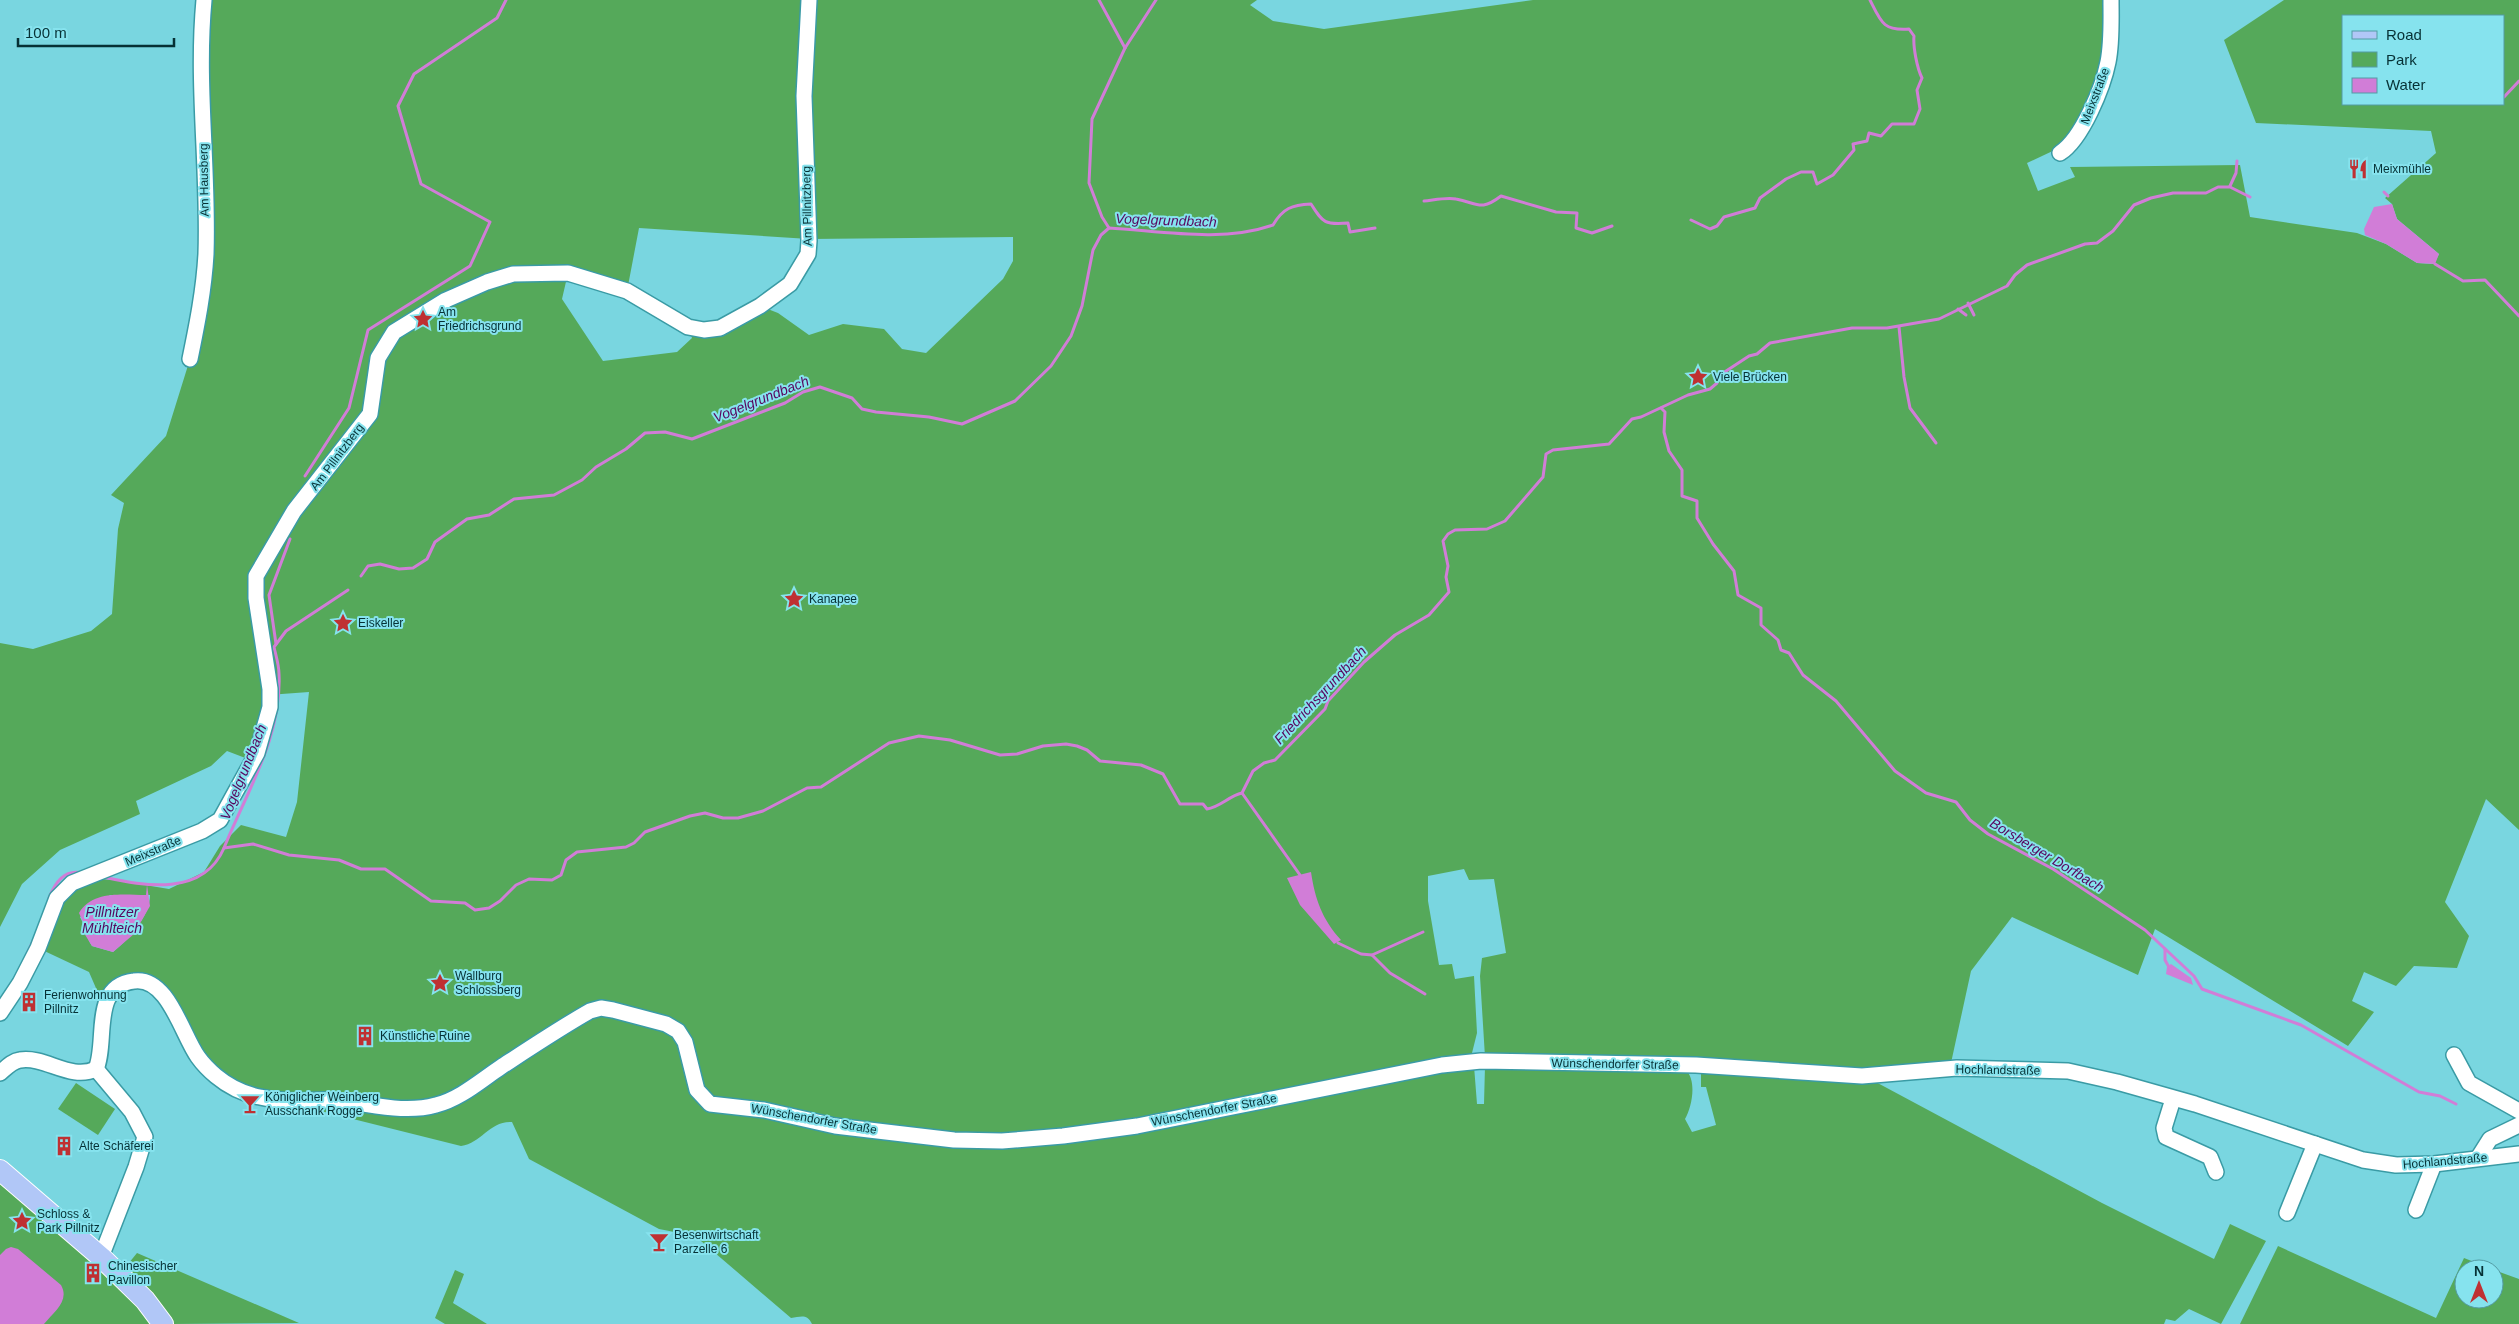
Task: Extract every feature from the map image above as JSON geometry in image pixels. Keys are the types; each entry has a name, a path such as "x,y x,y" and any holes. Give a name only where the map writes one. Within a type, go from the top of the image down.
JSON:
{"main road":[{"path":"0,1170 101,1257 145,1300 163,1324"}],"street":[{"name":"Am Hausberg","path":"190,359 201,303 206,254 200,39 204,0"},
{"name":"Am Pillnitzberg","path":"268,667 256,598 256,576 294,511 370,414 378,358 394,332 446,300 487,282 512,274 568,273 627,291 688,327 704,330 720,328 760,306 790,284 808,254 809,247 804,96 809,0"},
{"name":"Meixstraße","path":"2060,153 2067,149 2084,126 2108,63 2111,0"},
{"name":"Meixstraße","path":"0,1013 38,948 56,898 72,883 202,831 220,820 257,753 270,707 268,667"},
{"name":"Wünschendorfer Straße","path":"96,1070 100,1061 103,1012 107,1002 113,991 121,984 141,980 152,984 164,994 198,1057 217,1077 243,1092 259,1097 297,1102 328,1100 397,1108 421,1108 448,1101 580,1016 601,1008 666,1024 678,1031 684,1042 697,1090 710,1104 764,1110 836,1126 954,1140 1011,1141 1137,1126 1442,1065 1480,1061 1696,1066 1820,1075"},
{"path":"2454,1055 2469,1083 2519,1111"},
{"path":"0,1073 10,1064 20,1060 87,1074 96,1070 132,1112 145,1137 136,1167 101,1257"},
{"name":"Hochlandstraße","path":"1820,1075 1893,1075 1957,1068 2068,1071 2116,1082 2173,1099 2363,1160 2396,1165 2434,1164 2519,1154"},
{"path":"2173,1099 2164,1128 2166,1137 2206,1154 2210,1157 2216,1172"},
{"path":"2478,1158 2490,1139 2519,1125"},
{"path":"2287,1213 2315,1144"},
{"path":"2423,1203 2434,1164"}],"green space":[{"path":"204,0 1257,0 1250,5 1273,21 1324,29 1533,0 2106,0 2106,51 2080,124 2059,148 2027,163 2038,191 2075,177 2070,167 2240,165 2250,217 2357,233 2386,244 2417,263 2434,264 2439,254 2397,219 2392,204 2385,198 2436,153 2431,131 2256,123 2224,40 2284,0 2519,0 2519,830 2486,799 2445,902 2469,936 2457,968 2414,966 2396,986 2364,972 2352,1001 2374,1012 2348,1046 2155,929 2138,975 2012,917 1971,971 1951,1063 1890,1072 1485,1057 1480,976 1482,958 1506,953 1494,879 1469,880 1464,869 1428,876 1428,901 1439,965 1452,964 1455,979 1474,976 1477,1033 1471,1057 1101,1127 993,1137 885,1127 720,1101 704,1092 690,1044 607,1004 466,1087 431,1103 310,1097 247,1089 210,1065 150,979 102,1002 89,972 38,948 57,898 84,878 115,880 169,889 204,872 220,846 241,825 286,837 297,802 309,692 268,695 248,759 227,751 211,766 136,801 140,814 60,850 22,884 0,927 0,643 33,649 91,631 112,614 118,529 124,503 111,495 166,436 190,359 201,303","holes":["639,228 809,239 1013,237 1013,261 1003,279 926,353 902,349 884,329 843,324 809,335 778,313 760,306 704,330 688,327 692,338 677,352 603,361 562,299 568,273 627,291","110,895 150,895 143,919 126,941 113,952 92,946 80,917"]},
{"path":"608,1013 675,1035 699,1099 1008,1146 1474,1066 1477,1104 1484,1104 1485,1066 1686,1070 1691,1081 1692,1094 1690,1108 1685,1119 1692,1132 1716,1125 1706,1087 1701,1087 1701,1071 1872,1080 2102,1203 2214,1259 2230,1224 2266,1241 2221,1324 2189,1309 2175,1321 2166,1319 2164,1324 812,1324 806,1317 791,1318 701,1241 690,1235 659,1229 529,1159 512,1122 497,1125 475,1141 461,1146 309,1108 310,1106 420,1112 588,1017"},
{"path":"76,1083 115,1109 98,1135 58,1109"},
{"name":"Schloss & Park Pillnitz","path":"0,1183 123,1288 153,1324 0,1324"},
{"path":"2278,1246 2436,1318 2454,1279 2454,1309 2504,1309 2504,1274 2519,1279 2519,1324 2240,1324"},
{"path":"137,1253 299,1323 172,1324 124,1269"},
{"path":"455,1270 464,1274 453,1303 487,1324 445,1324 435,1318"}],"water":[{"path":"2392,204 2397,219 2439,254 2435,264 2417,263 2386,244 2365,235 2364,229 2374,207"},
{"path":"1311,872 1320,908 1341,940 1334,944 1300,905 1287,878"},
{"name":"Pillnitzer Mühlteich","path":"147,885 150,906 134,934 113,952 92,946 84,933 85,926 79,913 85,906 92,900 109,895 146,895"},
{"path":"2171,964 2191,978 2193,985 2166,974 2167,967"},
{"path":"11,1247 18,1249 61,1285 64,1296 60,1306 44,1324 0,1324 0,1255"}],"waterway":[{"path":"305,476 349,408 368,330 470,266 490,222 421,184 398,106 414,74 497,18 506,0"},
{"path":"1099,0 1125,48"},
{"path":"1109,228 1102,217 1089,183 1092,119 1125,48 1156,0"},
{"name":"Vogelgrundbach","path":"1691,220 1710,229 1717,226 1724,217 1755,208 1760,198 1786,179 1801,172 1813,172 1817,184 1833,175 1854,150 1853,144 1867,141 1869,133 1881,136 1892,124 1914,124 1920,109 1917,90 1922,78 1918,69 1914,36 1909,29 1893,28 1884,24 1870,0"},
{"name":"Friedrichsgrundbach","path":"2504,97 2519,81"},
{"path":"2230,186 2236,173 2237,161"},
{"name":"Friedrichsgrundbach","path":"103,877 154,885 188,881 202,874 214,864 224,848 253,844 289,855 339,860 361,869 385,869 431,901 465,903 475,910 489,908 500,901 516,885 529,879 552,880 561,875 566,860 577,852 626,847 634,843 645,832 690,816 705,813 723,818 738,818 763,811 807,788 821,787 889,743 919,736 950,740 1000,755 1017,754 1043,746 1066,744 1077,746 1087,750 1100,761 1141,765 1163,774 1180,804 1203,804 1207,809 1212,808 1242,793 1253,771 1264,763 1275,760 1325,709 1328,701 1364,662 1395,635 1429,615 1449,592 1446,577 1448,566 1443,541 1448,534 1455,530 1487,529 1505,521 1543,477 1546,454 1553,450 1609,444 1632,419 1641,417 1688,395 1710,389 1717,383 1720,375 1749,356 1757,354 1770,343 1852,328 1887,328 1939,319 2007,286 2015,275 2027,265 2085,244 2097,243 2113,231 2134,205 2151,198 2173,193 2206,193 2218,187 2230,187 2250,197"},
{"name":"Friedrichsgrundbach","path":"2384,192 2388,196"},
{"name":"Vogelgrundbach","path":"1424,201 1452,198 1483,205 1501,196 1556,212 1577,213 1576,228 1592,233 1612,226"},
{"name":"Vogelgrundbach","path":"361,576 368,566 380,564 399,569 413,568 427,559 435,542 467,519 489,515 514,499 554,495 582,480 596,467 626,449 645,433 665,432 692,439 785,403 803,392 820,387 852,398 862,409 929,417 962,424 1015,401 1051,366 1071,336 1082,306 1093,250 1101,235 1109,228 1212,235 1233,233 1273,225 1280,215 1289,208 1311,204 1325,221 1334,224 1348,223 1350,232 1375,228"},
{"path":"2435,264 2463,281 2485,280 2519,316"},
{"path":"1968,303 1974,315"},
{"name":"Friedrichsgrundbach","path":"1958,309 1966,315"},
{"path":"1899,327 1904,377 1910,408 1936,443"},
{"name":"Borsberger Dorfbach","path":"1661,408 1665,412 1664,432 1669,451 1682,470 1682,496 1697,501 1697,518 1713,544 1734,571 1738,595 1761,608 1761,625 1778,640 1781,650 1789,653 1803,675 1836,701 1895,771 1926,793 1956,802 1970,820 1988,834 2053,869 2145,930 2194,976 2202,989 2301,1025 2419,1092 2440,1096 2456,1104"},
{"path":"276,644 269,595 290,539"},
{"name":"Vogelgrundbach","path":"224,848 261,763 275,720 279,674 274,647 286,631 348,590"},
{"path":"1242,793 1300,875"},
{"name":"Friedrichsgrundbach","path":"49,898 61,878 70,873 82,873"},
{"path":"1372,955 1423,932"},
{"name":"Friedrichsgrundbach","path":"27,954 34,939"},
{"path":"1338,943 1361,954 1372,955 1390,973 1425,994"},
{"path":"2165,949 2165,960 2170,969"}],"place":[{"name":"Meixmühle","path":"2358,169"},
{"name":"Am Friedrichsgrund","path":"423,319"},
{"name":"Viele Brücken","path":"1698,377"},
{"name":"Kanapee","path":"794,599"},
{"name":"Eiskeller","path":"343,623"},
{"name":"Wallburg Schlossberg","path":"440,983"},
{"name":"Ferienwohnung Pillnitz","path":"29,1002"},
{"name":"Künstliche Ruine","path":"365,1036"},
{"name":"Königlicher Weinberg Ausschank Rogge","path":"250,1104"},
{"name":"Alte Schäferei","path":"64,1146"},
{"name":"Schloss & Park Pillnitz","path":"22,1221"},
{"name":"Besenwirtschaft Parzelle 6","path":"659,1242"},
{"name":"Chinesischer Pavillon","path":"93,1273"}]}
